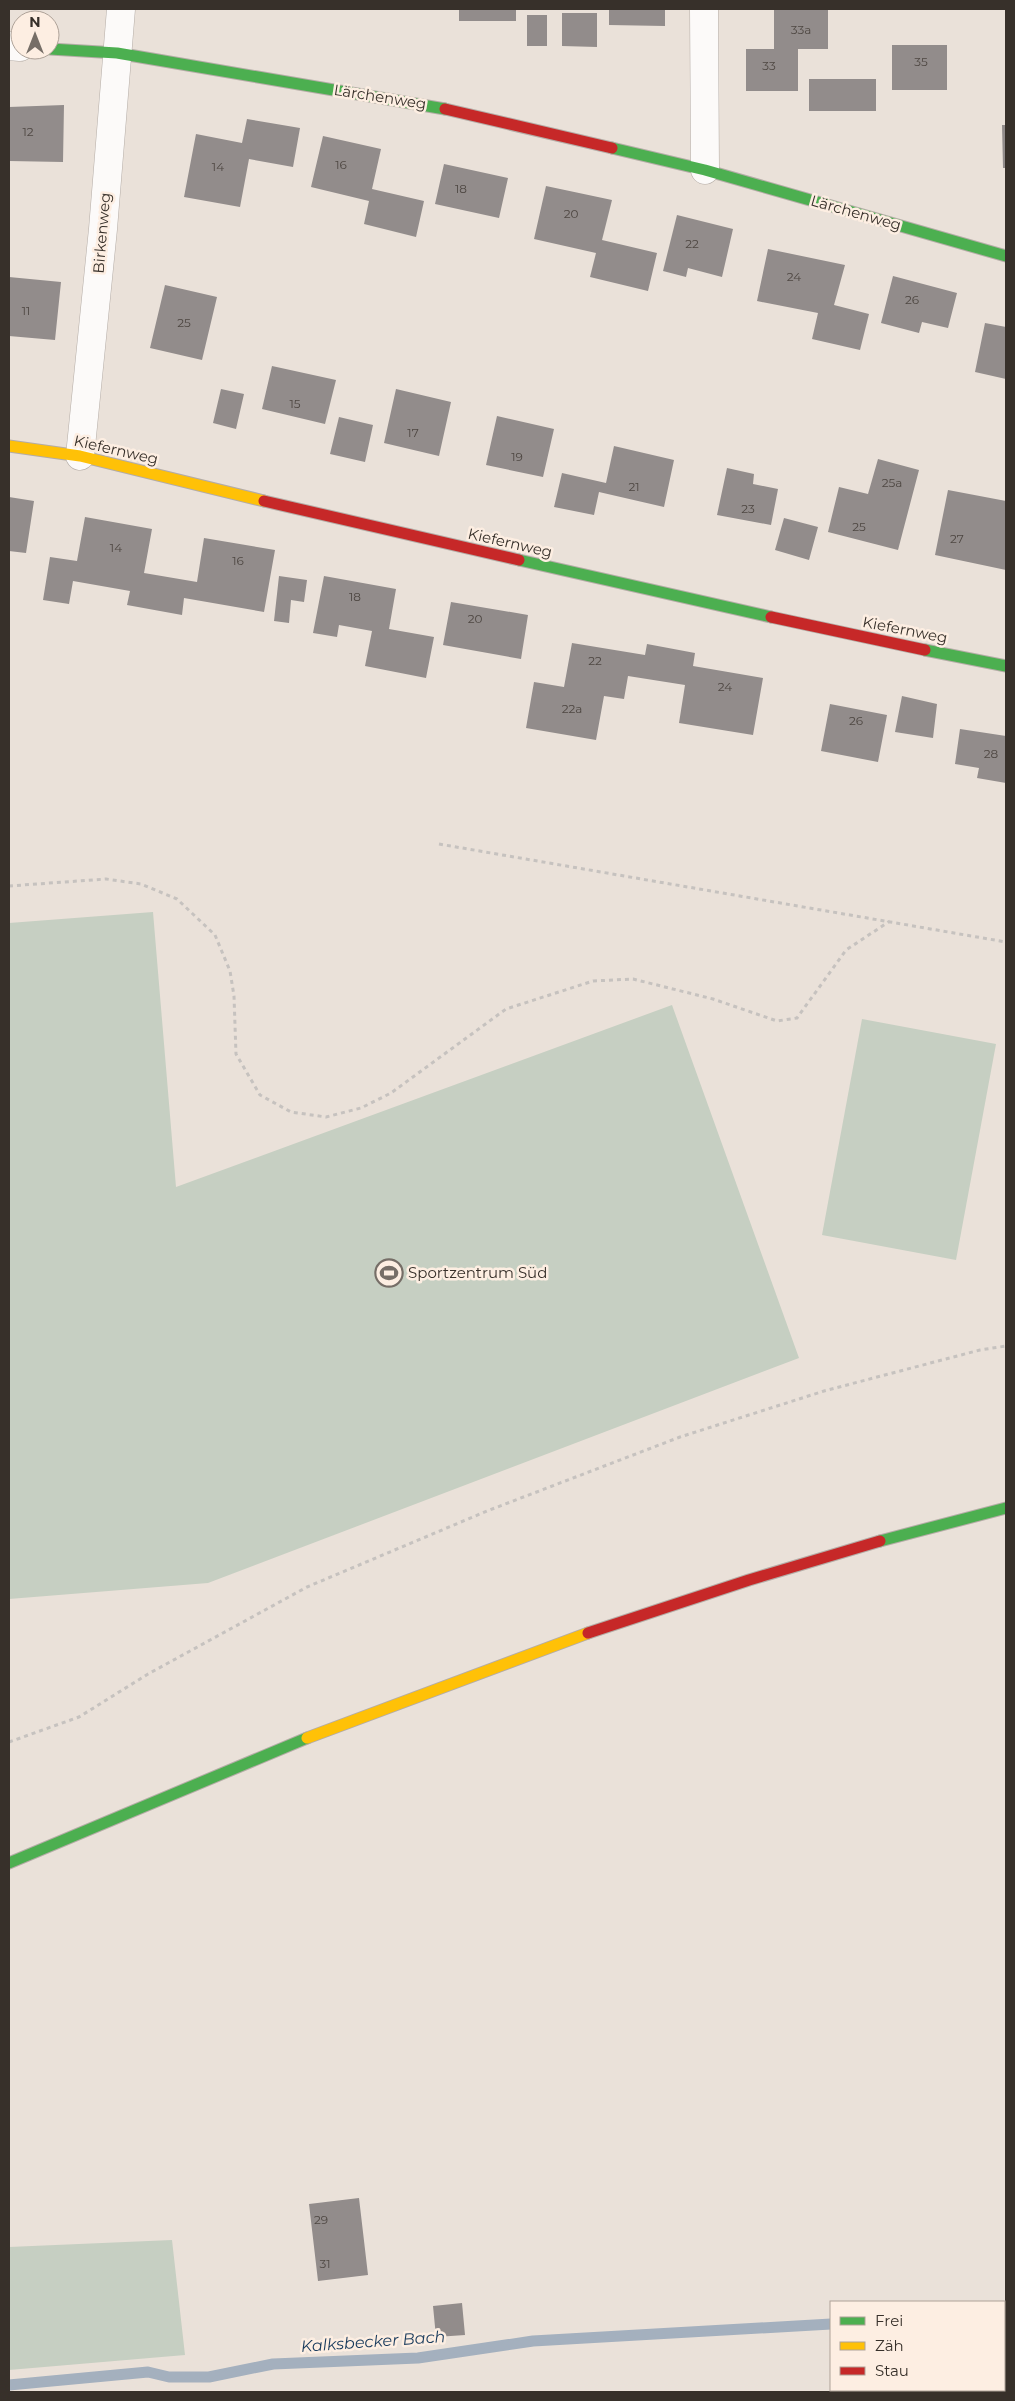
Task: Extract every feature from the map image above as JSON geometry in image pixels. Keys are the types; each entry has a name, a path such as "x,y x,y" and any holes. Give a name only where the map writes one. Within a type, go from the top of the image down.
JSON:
{"street":[{"name":"Birkenweg","path":"80,456 103,229 121,9"},
{"path":"704,9 705,170"},
{"name":"Lärchenweg","path":"60,50 117,53 433,106 705,170 1006,256"},
{"name":"Kiefernweg","path":"9,446 80,456 302,511 844,633 1006,666"},
{"path":"9,1864 326,1730 496,1666 681,1602 777,1572 1006,1508"}],"path":[{"path":"439,844 1006,942"},
{"path":"9,886 106,879 141,884 177,899 214,935 230,971 234,996 236,1054 260,1095 291,1112 326,1117 361,1108 391,1093 506,1009 593,981 633,978 713,999 777,1020 797,1018 846,950 890,921"},
{"path":"9,1742 79,1717 148,1674 307,1587 487,1511 680,1437 824,1391 980,1350 1006,1346"}],"shaded area":[{"name":"Sportzentrum Süd","path":"153,912 176,1187 672,1005 799,1358 208,1583 9,1599 9,923"},
{"path":"862,1019 996,1044 956,1260 822,1235"},
{"path":"172,2240 185,2355 9,2370 9,2247"}],"building":[{"path":"459,9 516,9 516,21 459,21"},
{"path":"609,9 665,9 665,26 609,25"},
{"path":"774,10 828,10 828,49 798,49 798,91 746,91 746,49 774,49"},
{"path":"562,13 597,13 597,47 562,46"},
{"path":"527,15 547,15 547,46 527,46"},
{"path":"892,45 947,45 947,90 892,90"},
{"path":"809,79 876,79 876,111 809,111"},
{"path":"64,105 63,162 9,161 9,107"},
{"path":"247,119 300,128 293,167 249,159 240,207 184,197 196,134 242,143"},
{"path":"1002,125 1006,125 1006,168 1003,168"},
{"path":"323,136 381,149 372,189 424,201 416,237 364,224 369,201 311,187"},
{"path":"444,164 508,178 499,218 435,204"},
{"path":"546,186 612,200 602,240 657,253 648,291 590,277 596,253 534,239"},
{"path":"677,215 733,229 722,277 688,268 686,277 663,271"},
{"path":"768,249 845,265 834,305 869,314 860,350 812,339 818,313 757,301"},
{"path":"893,276 957,293 948,328 922,322 919,333 881,323"},
{"path":"9,277 61,282 55,340 9,336"},
{"path":"165,285 217,297 202,360 150,348"},
{"path":"985,323 1006,327 1006,379 975,372"},
{"path":"272,366 336,380 325,424 262,409"},
{"path":"221,389 244,394 236,429 213,423"},
{"path":"396,389 451,402 439,456 384,443"},
{"path":"497,416 554,429 543,477 486,465"},
{"path":"339,417 373,425 365,462 330,454"},
{"path":"614,446 674,460 664,507 599,492 594,515 554,507 562,473 606,483"},
{"path":"878,459 919,470 898,550 828,532 839,487 868,494"},
{"path":"727,468 754,474 753,484 778,489 771,525 717,515"},
{"path":"948,490 1006,501 1006,570 935,555"},
{"path":"9,497 34,501 26,553 9,551"},
{"path":"85,517 152,529 144,573 197,582 204,538 275,550 264,612 184,598 182,615 127,605 130,591 73,581 69,604 43,600 50,557 77,561"},
{"path":"784,518 818,527 809,560 775,550"},
{"path":"279,576 307,580 304,602 291,600 289,623 274,621"},
{"path":"324,576 396,589 389,629 434,637 426,678 365,666 372,631 339,625 337,637 313,633"},
{"path":"451,602 528,615 521,659 443,645"},
{"path":"572,643 645,655 647,644 695,653 693,666 763,678 753,735 679,723 685,685 628,676 624,699 604,696 596,740 526,728 534,682 564,687"},
{"path":"902,696 937,704 933,738 895,732"},
{"path":"830,704 887,715 878,762 821,751"},
{"path":"960,729 1006,736 1006,783 977,778 979,768 955,764"},
{"path":"359,2198 368,2275 318,2281 309,2204"},
{"path":"462,2303 465,2335 436,2337 433,2306"}],"waterway":[{"name":"Kalksbecker Bach","path":"9,2385 148,2372 169,2377 209,2377 273,2364 418,2358 533,2341 830,2324"}],"traffic: fast":[{"path":"60,50 117,53 445,109"},
{"path":"612,148 705,170 1006,256"},
{"path":"519,560 771,617"},
{"path":"925,650 1006,666"},
{"path":"880,1541 1006,1508"},
{"path":"9,1863 307,1738"}],"traffic: slow":[{"path":"9,446 80,456 264,501"},
{"path":"307,1738 588,1633"}],"traffic: jam":[{"path":"445,109 612,148"},
{"path":"264,501 519,560"},
{"path":"771,617 925,650"},
{"path":"588,1633 749,1580 880,1541"}],"place":[{"name":"Sportzentrum Süd","path":"389,1273"}]}
